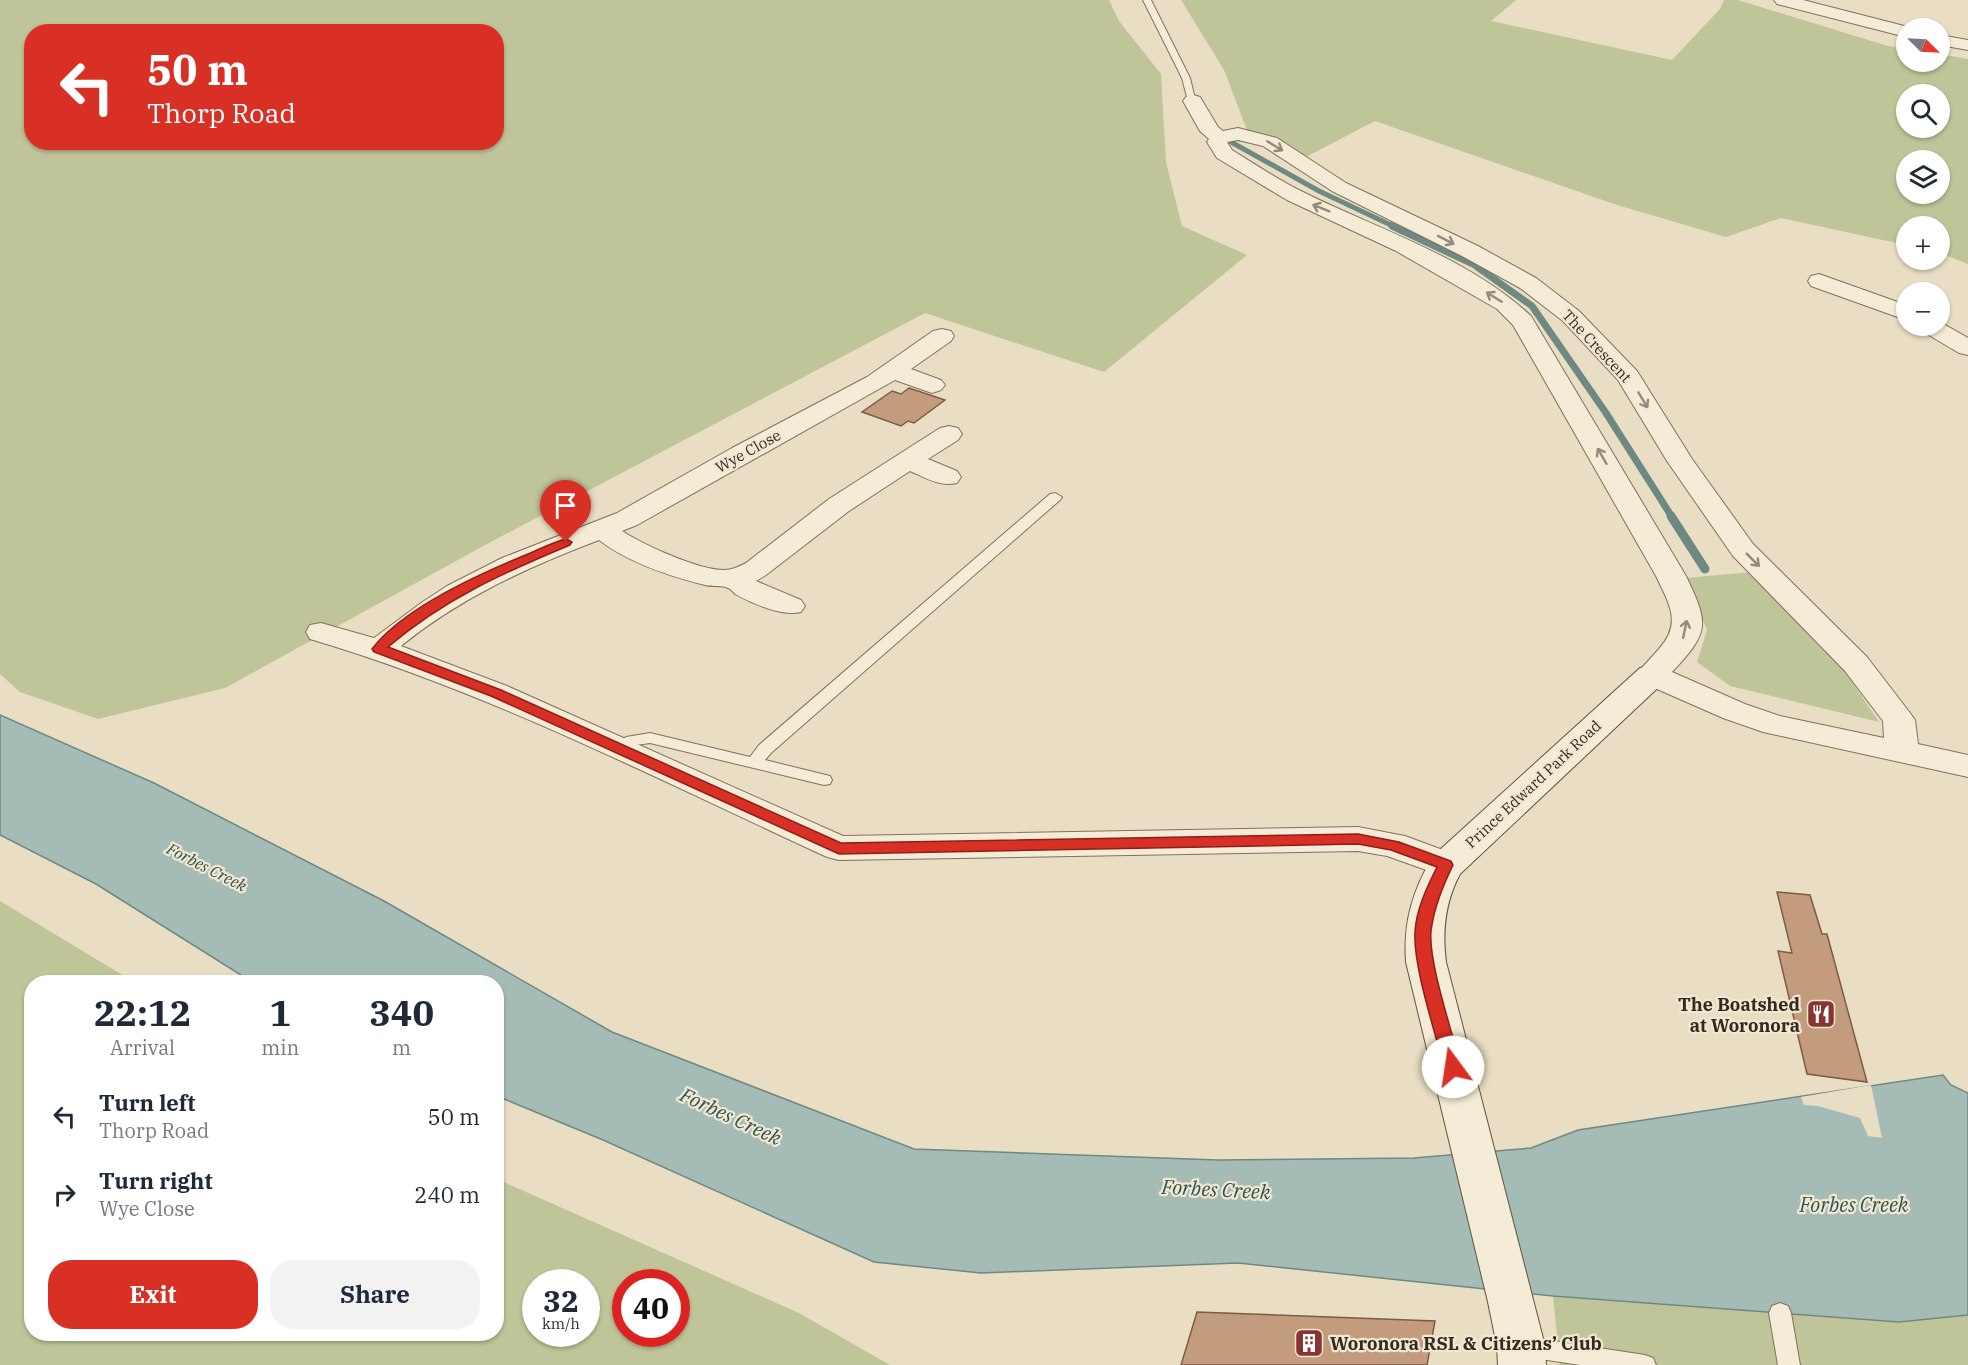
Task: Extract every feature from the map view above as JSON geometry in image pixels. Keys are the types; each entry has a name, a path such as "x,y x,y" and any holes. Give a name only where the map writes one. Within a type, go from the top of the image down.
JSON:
{"street":[{"path":"1783,0 1896,29"},
{"path":"1950,42 1968,45"},
{"path":"1193,101 1210,132 1220,138 1217,142 1218,147 1234,160 1294,196 1404,246 1461,277 1505,304 1523,321 1671,576 1687,612 1687,628 1683,640 1652,675 1734,711 1774,725 1902,750 1968,766"},
{"name":"The Crescent","path":"1220,138 1238,134 1270,142 1339,187 1470,251 1528,283 1570,316 1628,376 1680,461 1743,550 1856,664 1899,720 1902,750"},
{"path":"1819,281 1896,310"},
{"name":"Wye Close","path":"379,649 409,622 466,586 528,557 627,519 893,371 942,336"},
{"path":"1947,336 1968,348"},
{"path":"893,371 932,385"},
{"path":"602,529 640,554 712,578 722,580 739,578 756,569 839,505 949,434"},
{"path":"908,460 947,477"},
{"path":"739,578 743,586 749,590 790,606"},
{"path":"321,632 379,649 496,693 839,848 1358,839 1394,845 1446,865"},
{"name":"Prince Edward Park Road","path":"1521,1355 1511,1302 1424,948 1425,917 1432,892 1446,865 1652,675"}],"lane":[{"path":"1147,0 1186,78 1193,101"},
{"path":"754,763 765,749 1055,497"},
{"path":"619,749 632,741 650,738 824,780"},
{"path":"1780,1313 1789,1365"},
{"path":"1521,1355 1645,1365"}],"green space":[{"path":"0,0 1109,0 1119,21 1161,74 1166,162 1182,226 1247,255 1104,372 925,313 487,544 225,688 98,719 20,692 0,674"},
{"path":"1181,0 1516,0 1491,21 1672,60 1720,9 1724,0 1738,0 1896,47 1896,72 1950,72 1950,56 1968,59 1968,264 1950,257 1950,216 1896,216 1896,243 1781,218 1726,237 1617,205 1375,121 1304,158 1269,136 1247,130 1224,70"},
{"path":"1752,572 1837,659 1879,722 1730,686 1697,662 1707,630 1685,578"},
{"path":"0,901 122,975 24,975 24,1341 504,1341 504,1182 799,1313 890,1365 0,1365"},
{"path":"1553,1296 1898,1322 1968,1315 1968,1365 1560,1365"}],"water":[{"name":"Forbes Creek","path":"0,715 154,783 384,901 612,1032 914,1149 1218,1160 1414,1158 1531,1148 1578,1130 1943,1075 1951,1085 1968,1093 1968,1315 1899,1322 1553,1296 1238,1263 981,1273 874,1262 603,1140 504,1099 504,975 241,975 96,884 0,835"}],"pier":[{"path":"1871,1085 1882,1138 1868,1136 1860,1118 1818,1106 1804,1105 1801,1097"}],"building":[{"path":"909,388 945,400 914,423 908,421 901,426 862,412 892,391 901,394"},
{"name":"The Boatshed at Woronora","path":"1777,892 1810,895 1822,934 1827,934 1867,1082 1807,1074 1778,951 1792,953"},
{"name":"Woronora RSL & Citizens’ Club","path":"1197,1312 1435,1321 1427,1365 1181,1365"}],"waterway":[{"path":"1231,142 1319,191 1395,227"},
{"path":"1392,226 1473,264 1532,306 1606,413 1672,517"},
{"path":"1671,516 1705,569"}],"place":[{"name":"The Boatshed at Woronora","path":"1821,1014"},
{"name":"Woronora RSL & Citizens’ Club","path":"1309,1343"}],"route":[{"path":"566,542 466,586 409,622 379,649 496,693 839,848 1358,839 1394,845 1446,865 1432,892 1423,932 1426,962 1453,1067"}]}
